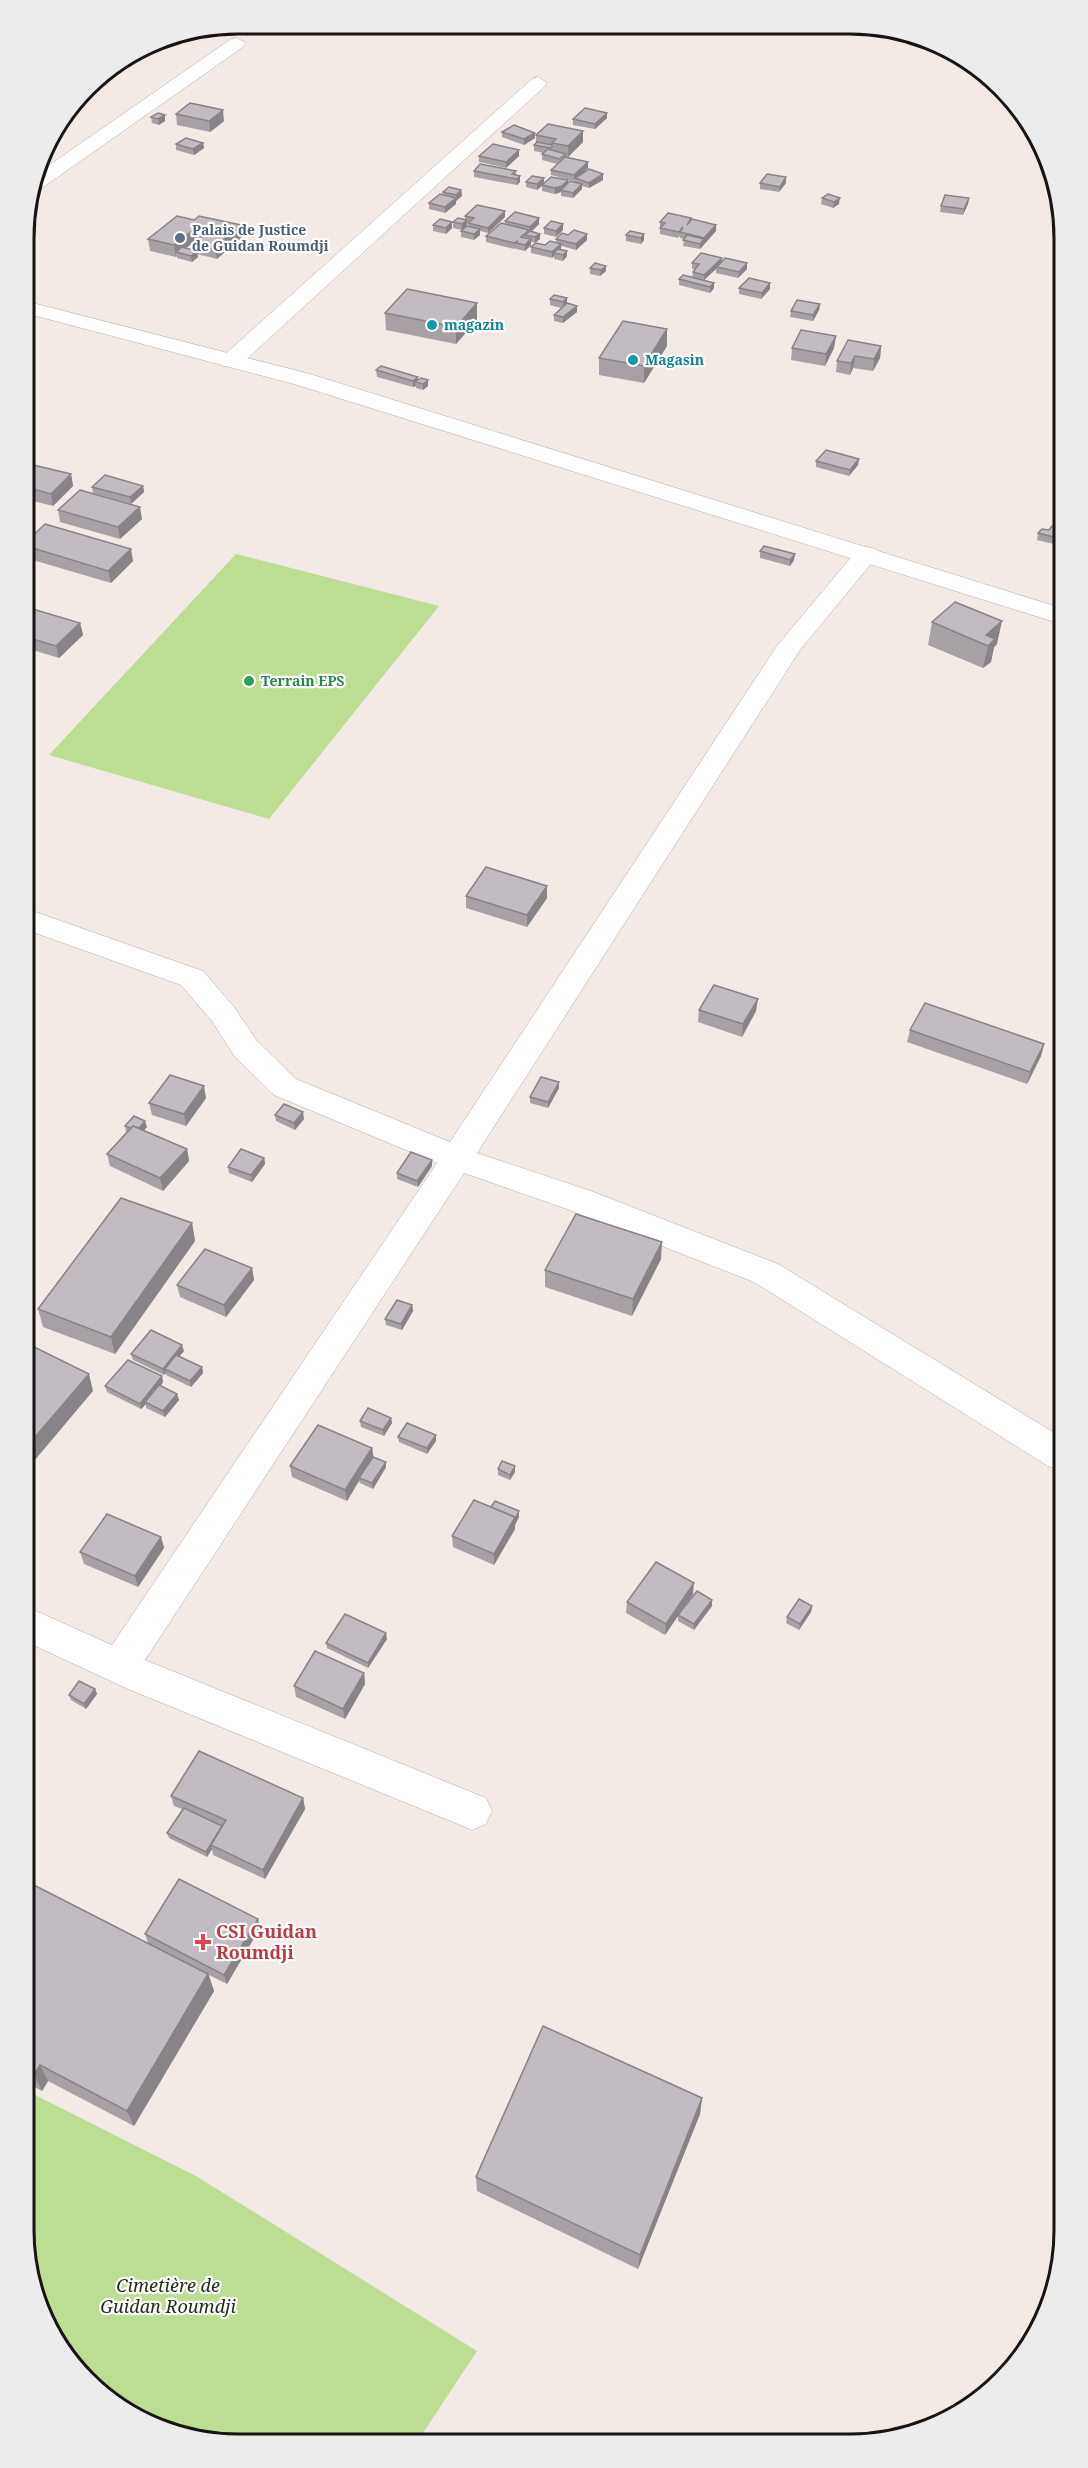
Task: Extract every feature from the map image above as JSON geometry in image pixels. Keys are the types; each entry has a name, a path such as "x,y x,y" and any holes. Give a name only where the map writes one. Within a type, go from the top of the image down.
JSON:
{"main road":[{"path":"43,178 237,43"},
{"path":"231,360 538,83"},
{"path":"35,310 313,382 1054,614"},
{"path":"119,1666 457,1158 790,646 867,554"},
{"path":"35,922 192,978 223,1014 246,1049 285,1087 457,1158 579,1200 766,1273 1053,1450"},
{"path":"34,1627 119,1666 472,1811"}],"green space":[{"name":"Terrain EPS","path":"236,554 439,606 269,819 49,755"},
{"name":"Cimetière de Guidan Roumdji","path":"34,2095 196,2176 477,2351 422,2434 212,2432 173,2423 125,2399 94,2374 77,2354 50,2308 41,2282 34,2230"}],"building":[{"path":"190,103 223,110 209,121 176,114"},
{"path":"585,108 607,113 595,124 573,119"},
{"path":"158,113 165,115 158,119 151,117"},
{"path":"548,124 583,131 568,146 552,143 556,139 536,135"},
{"path":"514,125 535,133 524,139 502,132"},
{"path":"186,138 203,143 193,149 176,144"},
{"path":"537,142 552,145 552,147 534,145"},
{"path":"493,144 519,150 506,162 479,156"},
{"path":"548,149 566,154 559,159 542,154"},
{"path":"565,157 588,162 574,175 551,170"},
{"path":"480,164 516,171 512,174 520,176 517,179 474,171"},
{"path":"589,169 603,174 589,183 575,178"},
{"path":"767,174 786,177 780,187 760,183"},
{"path":"532,176 544,178 537,184 526,182"},
{"path":"551,177 568,180 562,186 555,188 542,185"},
{"path":"570,181 582,184 573,193 561,190"},
{"path":"449,187 461,190 456,195 443,192"},
{"path":"440,194 456,198 445,207 429,203"},
{"path":"828,194 840,198 834,202 822,198"},
{"path":"945,195 969,198 964,209 941,206"},
{"path":"477,205 505,211 488,228 468,223 474,218 465,216"},
{"path":"515,212 539,218 530,227 505,221"},
{"path":"668,213 691,218 687,225 692,219 716,225 704,238 680,232 683,227 679,232 660,228 665,223 660,222"},
{"path":"177,216 194,220 199,216 241,225 215,247 195,242 210,230 197,227 174,245 148,239"},
{"path":"458,218 467,220 462,224 453,222"},
{"path":"440,219 452,222 446,228 433,225"},
{"path":"551,221 563,224 556,231 544,228"},
{"path":"501,223 529,230 521,237 531,239 525,245 516,243 518,241 514,243 486,236"},
{"path":"467,226 480,229 474,234 461,231"},
{"path":"574,230 587,234 576,244 556,239 562,233 568,235"},
{"path":"530,231 540,234 535,237 525,235"},
{"path":"630,231 644,234 641,238 626,235"},
{"path":"687,235 704,239 700,244 683,240"},
{"path":"550,241 561,244 552,252 531,247 536,243 545,245"},
{"path":"182,247 197,251 191,256 176,252"},
{"path":"558,249 567,251 563,255 554,253"},
{"path":"701,253 722,258 704,275 693,272 699,264 692,263"},
{"path":"725,258 747,263 739,272 717,267"},
{"path":"595,263 606,266 601,270 590,268"},
{"path":"683,275 714,283 710,287 679,279"},
{"path":"749,278 770,283 762,293 739,288"},
{"path":"407,289 477,303 456,327 385,313"},
{"path":"554,295 567,298 563,302 550,299"},
{"path":"797,300 820,304 813,315 791,311"},
{"path":"567,303 577,306 563,317 554,315"},
{"path":"623,321 667,329 644,366 599,358"},
{"path":"801,330 836,336 826,354 792,348"},
{"path":"848,340 881,346 874,359 855,356 851,363 837,361"},
{"path":"381,366 418,377 413,381 376,370"},
{"path":"421,378 428,380 423,384 415,382"},
{"path":"826,450 859,459 850,470 816,461"},
{"path":"35,465 71,474 51,494 35,490"},
{"path":"105,475 143,486 130,497 92,487"},
{"path":"80,490 140,507 118,527 58,510"},
{"path":"45,524 131,549 108,571 35,549 35,534"},
{"path":"1054,526 1054,537 1038,533 1042,529 1049,530"},
{"path":"764,546 795,554 790,560 760,551"},
{"path":"955,602 1002,621 986,635 995,639 988,646 932,622"},
{"path":"35,610 80,623 56,646 35,640"},
{"path":"486,867 547,886 527,915 466,896"},
{"path":"714,985 758,999 743,1024 699,1010"},
{"path":"925,1003 1044,1044 1030,1072 910,1030"},
{"path":"170,1075 204,1086 184,1114 149,1103"},
{"path":"541,1077 559,1082 548,1102 530,1097"},
{"path":"284,1104 303,1112 294,1123 275,1115"},
{"path":"134,1116 145,1121 139,1128 125,1126"},
{"path":"133,1126 187,1149 160,1178 107,1154"},
{"path":"241,1149 264,1158 251,1175 228,1167"},
{"path":"411,1152 432,1160 417,1181 397,1173"},
{"path":"121,1198 192,1223 111,1337 38,1309"},
{"path":"576,1214 662,1242 633,1299 545,1270"},
{"path":"205,1249 252,1268 224,1305 177,1285"},
{"path":"397,1300 412,1305 401,1324 385,1319"},
{"path":"151,1330 182,1345 163,1369 131,1354"},
{"path":"34,1347 89,1374 34,1438"},
{"path":"176,1355 202,1367 190,1381 165,1369"},
{"path":"128,1360 162,1376 140,1404 105,1386"},
{"path":"159,1385 177,1394 163,1411 145,1402"},
{"path":"368,1408 391,1418 383,1430 360,1421"},
{"path":"407,1423 436,1435 427,1448 398,1437"},
{"path":"318,1425 372,1448 345,1490 290,1466"},
{"path":"373,1457 386,1462 372,1483 359,1478"},
{"path":"502,1461 515,1466 510,1475 498,1469"},
{"path":"474,1500 515,1517 494,1554 452,1536"},
{"path":"495,1501 519,1511 515,1519 491,1507"},
{"path":"107,1514 161,1537 135,1576 80,1552"},
{"path":"656,1562 694,1583 666,1624 627,1602"},
{"path":"697,1591 712,1600 694,1624 678,1615"},
{"path":"799,1599 812,1606 800,1624 787,1617"},
{"path":"345,1614 386,1633 368,1663 326,1643"},
{"path":"315,1651 364,1673 343,1709 294,1686"},
{"path":"79,1681 95,1689 84,1704 69,1695"},
{"path":"199,1751 303,1798 263,1870 211,1845 226,1820 171,1796"},
{"path":"184,1808 222,1826 206,1852 167,1833"},
{"path":"179,1879 258,1919 224,1975 145,1934"},
{"path":"34,1885 208,1974 127,2111 40,2065 34,2075"},
{"path":"543,2026 702,2098 640,2255 476,2177"}],"place":[{"name":"Palais de Justice de Guidan Roumdji","path":"180,238"},
{"name":"magazin","path":"432,325"},
{"name":"Magasin","path":"633,360"},
{"name":"Terrain EPS","path":"249,681"},
{"name":"CSI Guidan Roumdji","path":"203,1942"}]}
